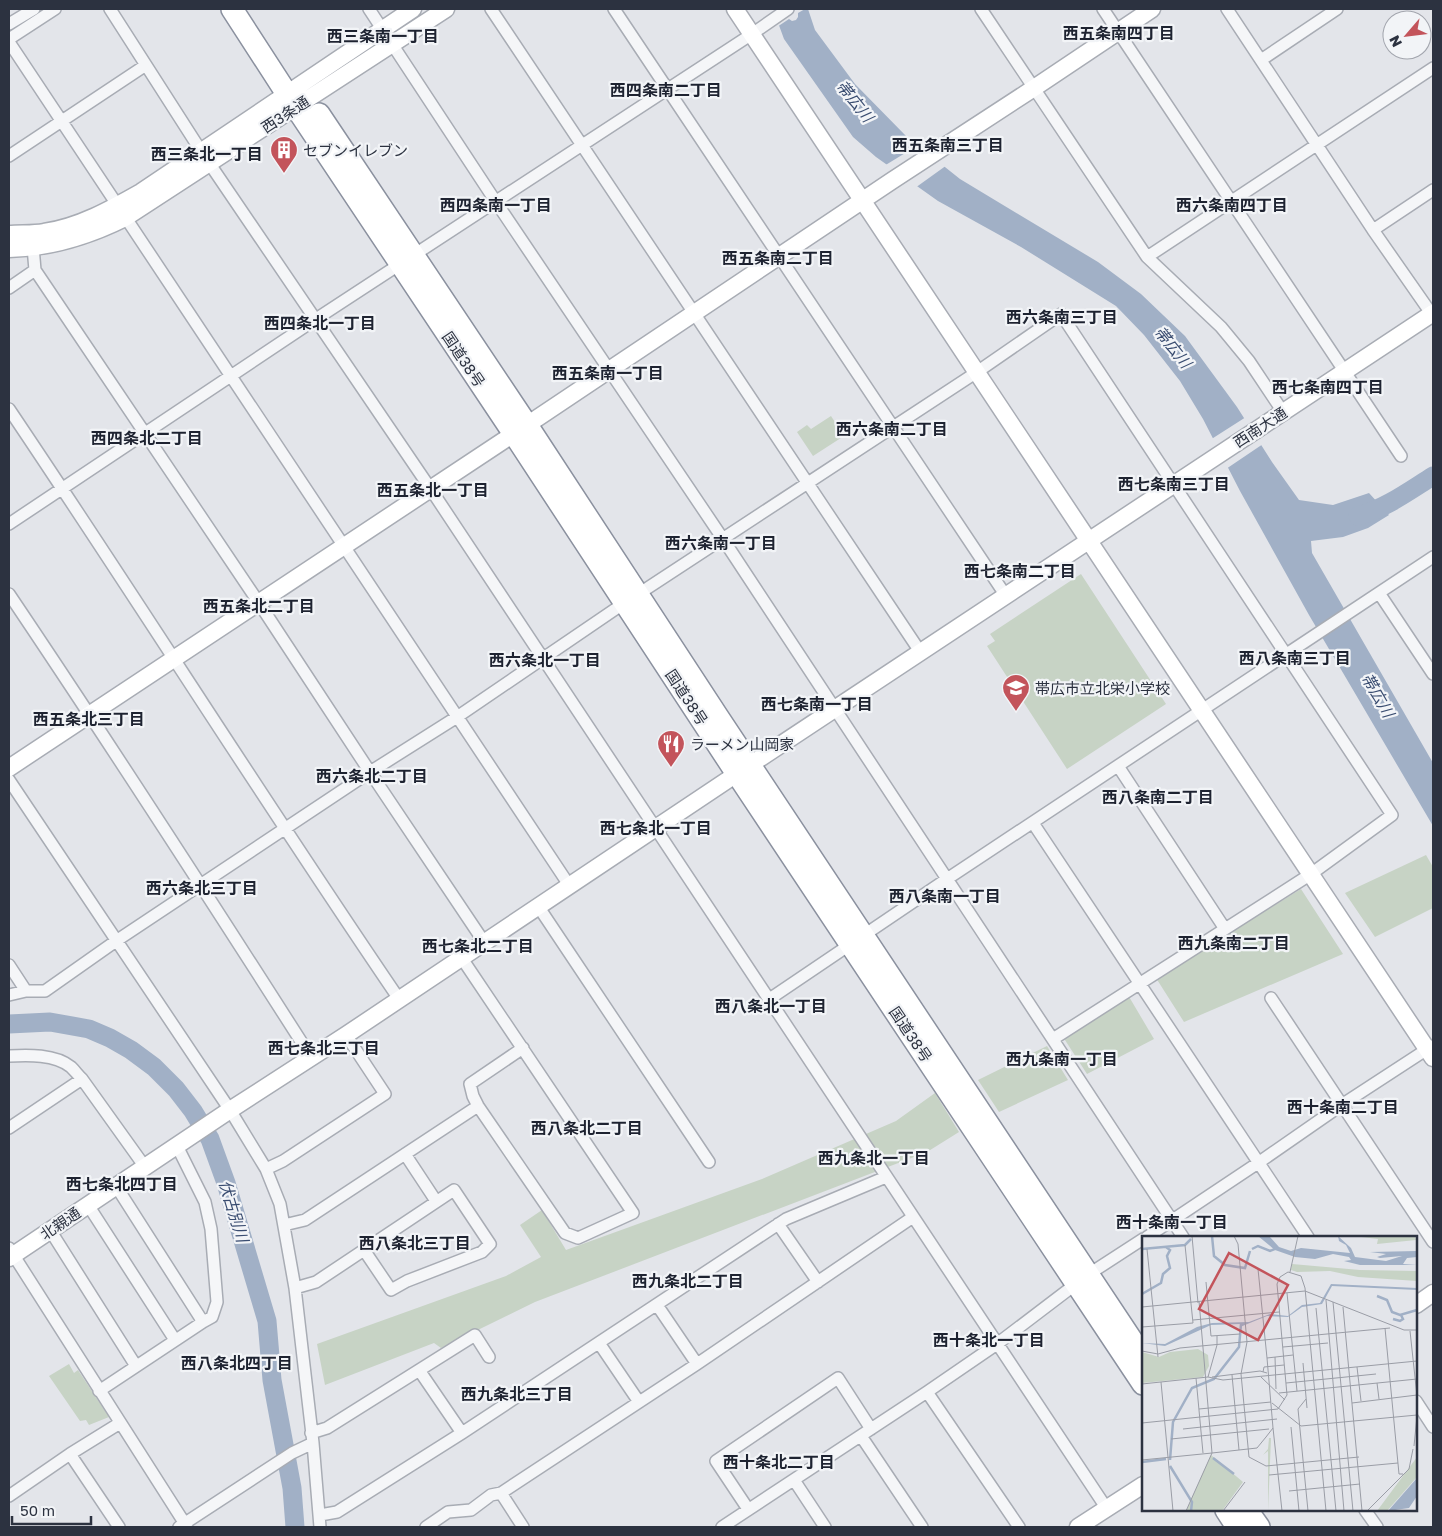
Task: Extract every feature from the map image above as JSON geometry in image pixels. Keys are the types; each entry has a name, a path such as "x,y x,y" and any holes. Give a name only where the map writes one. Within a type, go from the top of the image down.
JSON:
{"highway":[{"name":"国道38号","path":"232,9 298,96 521,429 744,769 1083,1279 1142,1382"},
{"name":"国道38号","path":"248,9 298,96"},
{"name":"国道38号","path":"1083,1279 1142,1356"},
{"path":"1227,1511 1237,1527"},
{"path":"1248,1511 1259,1527"}],"street":[{"path":"9,24 34,9"},
{"path":"55,9 9,40 121,212 569,885"},
{"path":"110,9 205,157 430,488 1107,1509"},
{"path":"369,9 948,879 1182,1236"},
{"name":"西3条通","path":"298,96 383,29 413,9"},
{"name":"西3条通","path":"9,249 49,245 105,228 141,192 205,157 298,96 392,45 446,9"},
{"path":"491,9 921,653"},
{"path":"614,9 892,428 1006,596"},
{"path":"735,9 1202,711 1431,1051 1342,1104 1149,1236"},
{"path":"9,524 316,319 788,9"},
{"path":"981,9 1147,258 1221,327 1249,361 1283,412"},
{"path":"1103,9 1402,456"},
{"path":"9,768 1152,9"},
{"path":"1226,9 1373,230 1433,314"},
{"path":"1261,60 1337,9"},
{"path":"9,156 146,65"},
{"path":"1147,258 1433,68"},
{"path":"1373,230 1433,190"},
{"name":"西3条通","path":"9,234 51,231 121,212"},
{"path":"33,247 35,270 259,602 484,942"},
{"path":"9,288 35,270"},
{"path":"9,995 26,991 45,991 116,941 977,372 1061,314 1392,815 1311,874 1053,1039"},
{"name":"西南大通","path":"744,769 1433,314"},
{"path":"9,409 399,999"},
{"path":"768,1000 857,939 1433,558"},
{"path":"1379,593 1433,674"},
{"path":"9,594 201,885 311,1057"},
{"path":"1118,766 1225,928"},
{"name":"北親通","path":"10,1254 50,1230 346,1035 744,769"},
{"path":"9,780 230,1110 266,1170 280,1204 295,1288 320,1527"},
{"path":"1033,823 1307,1236"},
{"path":"538,906 709,1162"},
{"path":"461,957 523,1048 633,1213 578,1238 565,1233 478,1106 470,1084 523,1048"},
{"path":"9,965 26,991"},
{"path":"1271,998 1433,1242"},
{"path":"266,1170 283,1161 385,1094 346,1035"},
{"path":"9,1056 29,1055 51,1058 70,1066 82,1079 145,1167"},
{"path":"9,1128 82,1079"},
{"path":"284,1225 305,1220 478,1106"},
{"path":"99,1391 212,1316 217,1302 211,1229 205,1202 183,1142"},
{"path":"405,1154 436,1201"},
{"path":"320,1515 337,1512 462,1433 786,1218 886,1177"},
{"path":"116,1186 203,1322"},
{"path":"295,1288 316,1282 436,1201 454,1190 490,1244 482,1252 407,1281 391,1290 364,1250"},
{"path":"88,1204 175,1340"},
{"path":"426,1527 448,1512 471,1510 491,1495 501,1493 697,1364 913,1217"},
{"path":"778,1224 818,1282"},
{"path":"50,1230 136,1366"},
{"path":"722,1527 927,1392 997,1344 1083,1279 1142,1240"},
{"path":"10,1254 120,1423 183,1526 326,1428 474,1335 490,1357"},
{"path":"1417,1304 1433,1293"},
{"path":"657,1305 697,1364"},
{"path":"599,1343 639,1402"},
{"path":"419,1370 462,1433"},
{"path":"748,1509 716,1461 838,1378 866,1432 922,1527"},
{"path":"927,1392 1019,1527"},
{"path":"1417,1403 1433,1427"},
{"path":"9,1496 70,1454 120,1423"},
{"path":"70,1454 119,1527"},
{"path":"794,1480 825,1527"},
{"path":"1078,1527 1142,1486"},
{"path":"501,1493 523,1527"},
{"path":"1366,1511 1377,1527"}],"green space":[{"path":"831,416 844,436 813,456 797,432 807,425 811,429"},
{"path":"1081,574 1166,704 1067,769 987,646 995,641 990,634"},
{"path":"1426,855 1433,867 1433,908 1375,937 1345,893"},
{"path":"1301,889 1343,954 1184,1022 1156,978"},
{"path":"1128,995 1154,1039 1087,1074 1063,1037"},
{"path":"1047,1046 1068,1080 999,1112 978,1080"},
{"path":"935,1093 959,1132 927,1152 535,1302 441,1348 434,1343 325,1385 317,1344 506,1276 541,1257 520,1225 542,1210 566,1250 762,1179 896,1121"},
{"path":"69,1364 74,1373 78,1370 109,1417 89,1425 86,1420 80,1421 49,1376"}],"water":[{"name":"帯広川","path":"773,9 808,9 815,30 855,84 906,136 960,179 1098,262 1141,294 1185,336 1237,407 1299,500 1333,505 1369,493 1389,515 1368,528 1343,537 1311,541 1312,553 1433,763 1433,826 1309,615 1240,491 1203,419 1180,381 1144,335 1116,306 1021,247 938,201 876,157 853,137 784,39"}],"pier":[{"path":"770,9 805,9 798,13 796,20 792,21 789,19 777,27"},
{"path":"920,144 947,165 915,188 884,166"},
{"path":"1246,417 1263,444 1226,469 1210,440"}],"waterway":[{"path":"1358,516 1388,504 1433,476"},
{"name":"伏古別川","path":"9,1024 50,1022 89,1029 131,1050 154,1067 176,1089 193,1111 210,1139 226,1183 267,1321 272,1380 292,1488 295,1527"}],"place":[{"name":"セブンイレブン","path":"284,174"},
{"name":"帯広市立北栄小学校","path":"1016,712"},
{"name":"ラーメン山岡家","path":"671,768"}],"district":[{"name":"西五条南四丁目","path":"1119,33"},
{"name":"西三条南一丁目","path":"383,36"},
{"name":"西四条南二丁目","path":"666,90"},
{"name":"西五条南三丁目","path":"948,145"},
{"name":"西三条北一丁目","path":"207,154"},
{"name":"西四条南一丁目","path":"496,205"},
{"name":"西六条南四丁目","path":"1232,205"},
{"name":"西五条南二丁目","path":"778,258"},
{"name":"西六条南三丁目","path":"1062,317"},
{"name":"西四条北一丁目","path":"320,323"},
{"name":"西五条南一丁目","path":"608,373"},
{"name":"西七条南四丁目","path":"1328,387"},
{"name":"西六条南二丁目","path":"892,429"},
{"name":"西四条北二丁目","path":"147,438"},
{"name":"西七条南三丁目","path":"1174,484"},
{"name":"西五条北一丁目","path":"433,490"},
{"name":"西六条南一丁目","path":"721,543"},
{"name":"西七条南二丁目","path":"1020,571"},
{"name":"西五条北二丁目","path":"259,606"},
{"name":"西八条南三丁目","path":"1295,658"},
{"name":"西六条北一丁目","path":"545,660"},
{"name":"西七条南一丁目","path":"817,704"},
{"name":"西五条北三丁目","path":"89,719"},
{"name":"西六条北二丁目","path":"372,776"},
{"name":"西八条南二丁目","path":"1158,797"},
{"name":"西七条北一丁目","path":"656,828"},
{"name":"西六条北三丁目","path":"202,888"},
{"name":"西八条南一丁目","path":"945,896"},
{"name":"西九条南二丁目","path":"1234,943"},
{"name":"西七条北二丁目","path":"478,946"},
{"name":"西八条北一丁目","path":"771,1006"},
{"name":"西七条北三丁目","path":"324,1048"},
{"name":"西九条南一丁目","path":"1062,1059"},
{"name":"西十条南二丁目","path":"1343,1107"},
{"name":"西八条北二丁目","path":"587,1128"},
{"name":"西九条北一丁目","path":"874,1158"},
{"name":"西七条北四丁目","path":"122,1184"},
{"name":"西十条南一丁目","path":"1172,1222"},
{"name":"西八条北三丁目","path":"415,1243"},
{"name":"西九条北二丁目","path":"688,1281"},
{"name":"西十条北一丁目","path":"989,1340"},
{"name":"西八条北四丁目","path":"237,1363"},
{"name":"西九条北三丁目","path":"517,1394"},
{"name":"西十条北二丁目","path":"779,1462"}]}
